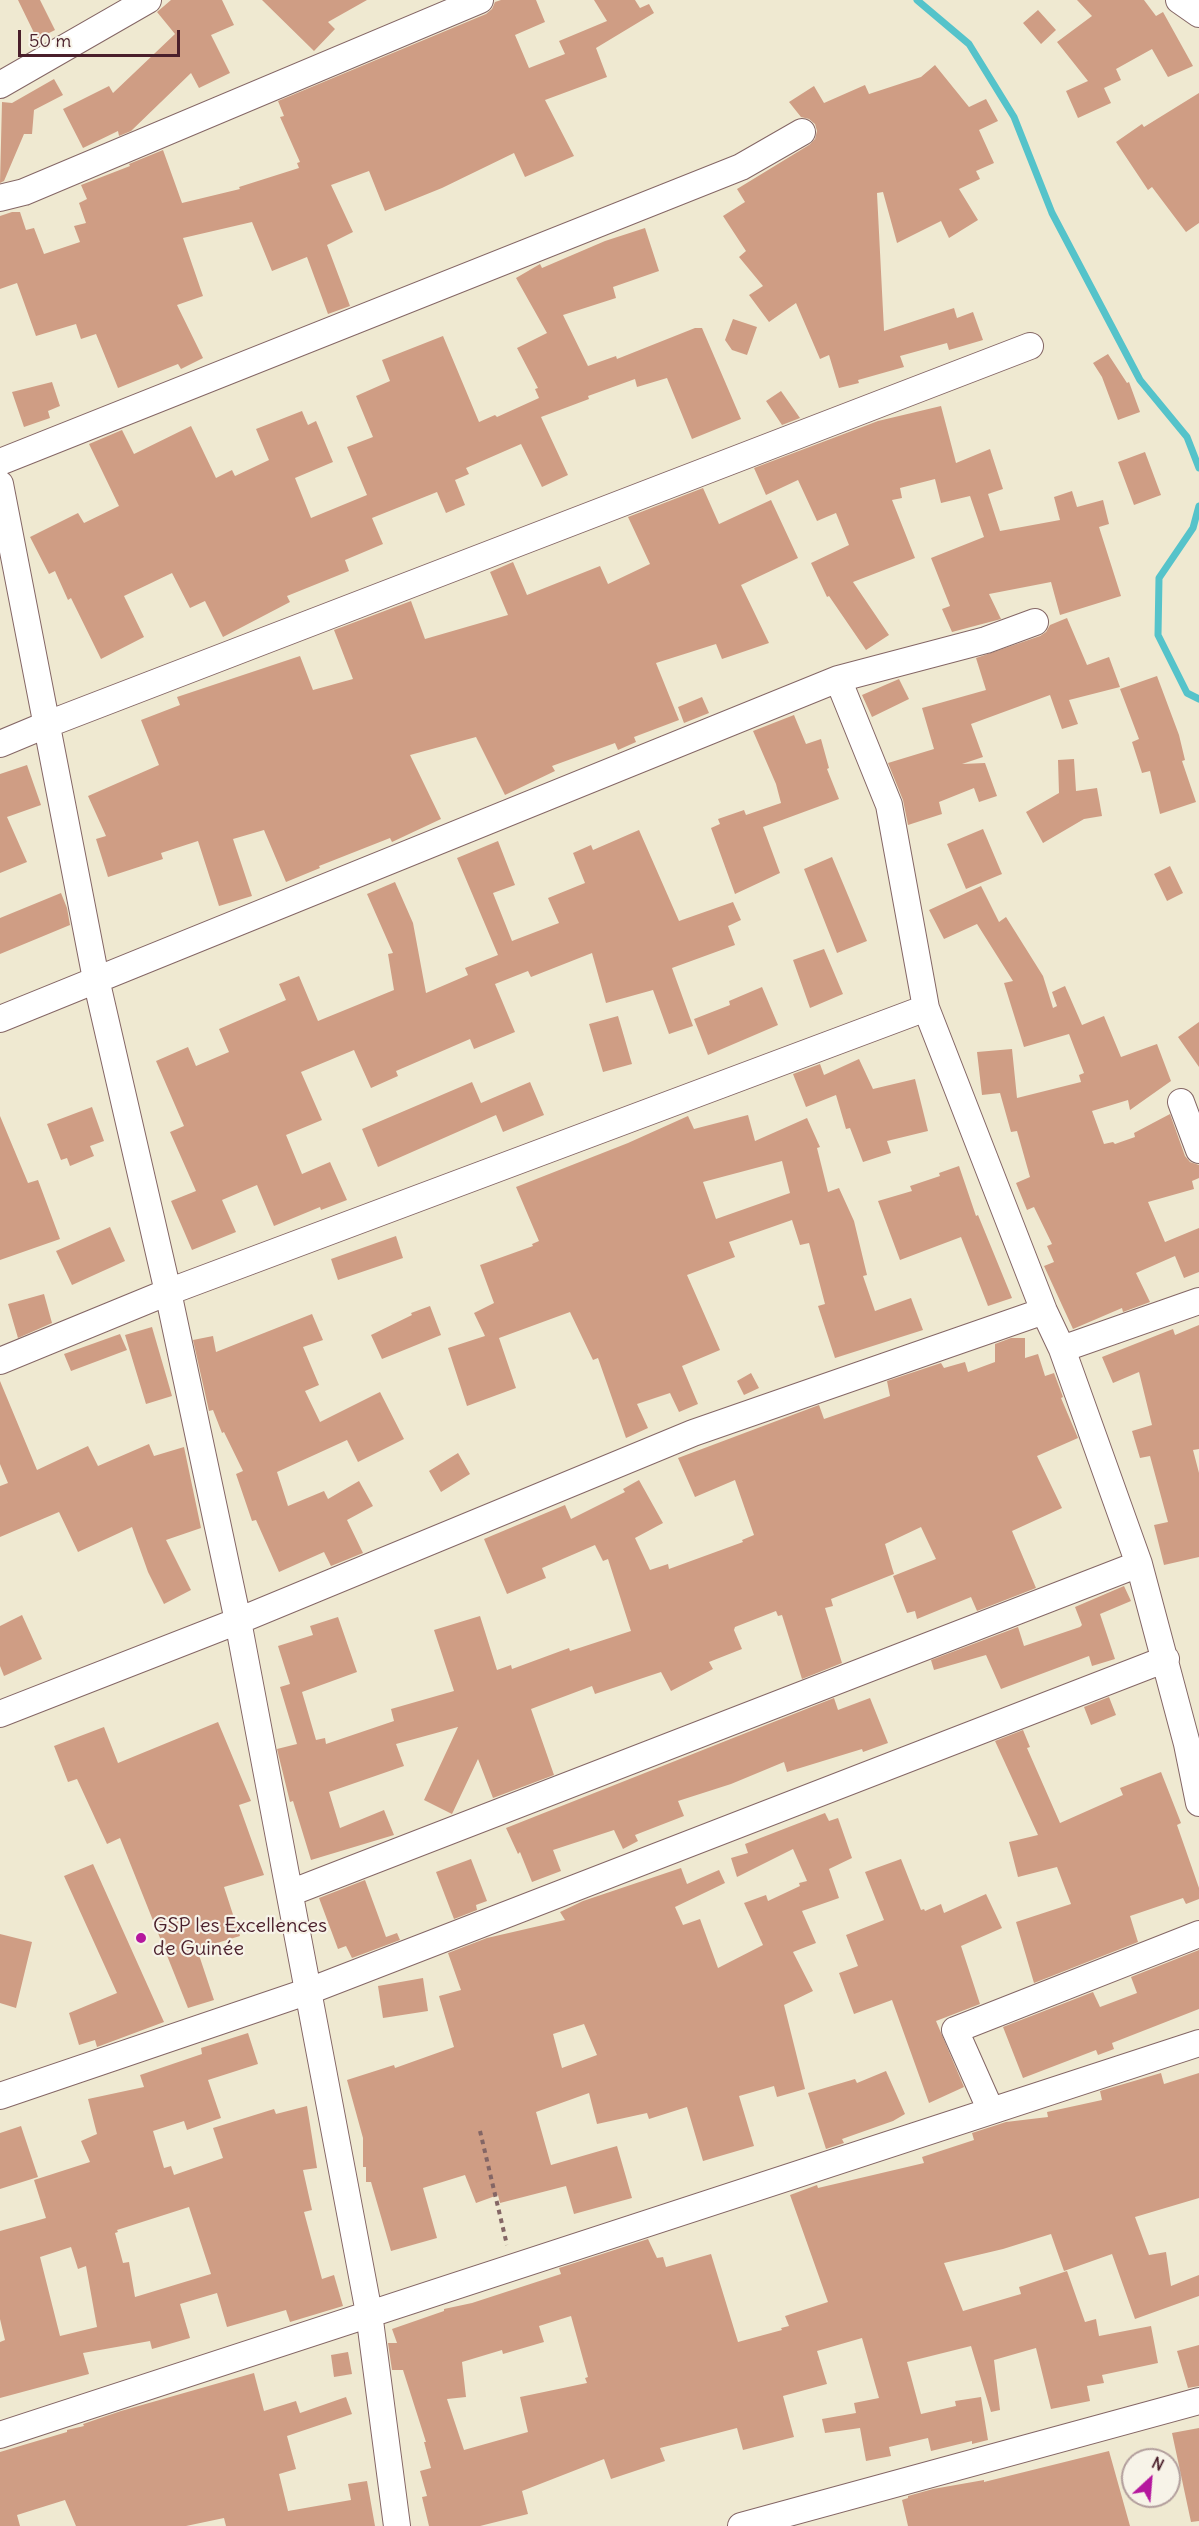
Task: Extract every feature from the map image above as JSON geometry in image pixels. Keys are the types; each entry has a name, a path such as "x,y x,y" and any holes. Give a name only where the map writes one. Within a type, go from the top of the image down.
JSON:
{"street":[{"path":"0,84 148,0"},
{"path":"0,198 24,192 480,0"},
{"path":"1179,0 1199,14"},
{"path":"0,462 741,167 802,132"},
{"path":"0,744 1030,346"},
{"path":"0,484 96,979 168,1292 238,1621 369,2313 397,2526"},
{"path":"0,1019 838,679 986,640 1035,622"},
{"path":"838,679 889,805 926,1008 1044,1311 1062,1349 1139,1564 1193,1743 1199,1803"},
{"path":"0,1361 168,1292 926,1008"},
{"path":"1181,1102 1199,1150"},
{"path":"1062,1349 1199,1300"},
{"path":"0,1714 238,1621 693,1432 1044,1311"},
{"path":"290,1893 1139,1564"},
{"path":"0,2096 309,1991 1166,1659"},
{"path":"991,2111 955,2030 1199,1934"},
{"path":"0,2435 1199,2043"},
{"path":"741,2526 1199,2401"}],"path":[{"path":"480,2131 512,2266"}],"building":[{"path":"18,0 40,0 55,30 37,39"},
{"path":"171,0 222,0 234,25 211,35 230,73 199,88 191,73 131,131 119,136 118,131 83,148 63,109 109,86 113,93 175,34 157,12"},
{"path":"262,0 367,0 328,22 335,29 314,51"},
{"path":"536,0 545,22 515,35 529,68 565,54 559,41 607,21 594,0 635,0 640,8 649,4 654,13 596,48 607,77 545,100 574,156 525,177 514,153 442,188 385,211 369,171 331,185 353,232 327,245 350,306 328,314 307,257 272,271 252,222 183,238 203,296 177,305 203,358 181,369 178,364 118,388 96,334 81,339 76,324 36,336 17,283 0,289 0,216 20,212 26,230 34,228 44,254 80,242 74,226 86,223 79,203 87,199 81,185 163,150 182,203 240,189 239,187 299,168 297,163 300,162 280,117 284,116 278,101 486,14 495,2"},
{"path":"1077,0 1144,0 1156,16 1163,12 1193,66 1168,77 1152,49 1116,69 1121,80 1104,88 1111,103 1078,118 1066,91 1088,81 1057,42 1092,16"},
{"path":"1038,10 1056,30 1041,44 1023,23"},
{"path":"935,65 969,107 986,99 998,121 979,130 994,163 976,171 980,179 959,189 978,220 949,238 941,221 897,243 883,192 877,193 884,331 954,308 957,318 973,312 983,340 949,350 947,343 900,356 904,367 839,388 829,355 820,359 796,303 769,322 749,295 763,286 739,257 746,251 723,216 745,202 737,189 809,145 815,139 817,131 815,124 801,117 789,102 814,86 824,103 865,85 869,94 921,77"},
{"path":"54,79 63,95 34,110 32,134 24,134 4,181 0,183 2,102 12,103"},
{"path":"1199,93 1199,223 1186,232 1152,187 1148,190 1116,142 1142,124 1144,127"},
{"path":"645,228 659,271 613,287 616,298 563,315 588,366 616,356 617,359 695,328 702,328 741,419 692,439 667,378 637,387 635,379 588,396 589,399 541,417 568,475 542,487 521,444 466,468 469,474 455,480 465,505 446,513 437,492 372,518 383,544 345,560 349,571 287,596 290,602 223,637 205,601 190,608 172,573 124,596 144,637 101,659 71,598 68,600 55,571 49,574 30,537 78,513 84,523 119,506 89,444 122,430 134,454 191,426 216,478 232,470 235,476 269,460 256,429 302,411 308,425 316,421 333,462 295,478 311,518 367,495 347,447 373,437 356,396 390,381 382,360 443,336 479,422 495,415 497,417 539,398 535,389 538,388 517,348 547,333 516,278 540,264 542,268 605,241"},
{"path":"733,319 757,327 747,355 732,350 725,340"},
{"path":"1108,354 1127,383 1129,382 1140,412 1118,420 1102,377 1093,363"},
{"path":"52,382 60,406 48,411 50,418 24,427 12,392"},
{"path":"781,391 800,418 782,425 766,401"},
{"path":"941,406 956,463 990,449 1003,489 988,494 1000,531 1060,520 1054,497 1072,491 1077,507 1103,500 1109,524 1099,527 1121,596 1060,615 1051,582 989,594 1001,619 952,632 942,609 950,606 931,558 984,537 970,496 941,503 935,479 900,488 902,498 892,500 915,558 853,582 889,635 866,650 829,596 827,597 811,563 849,545 836,513 817,521 798,480 766,495 754,468 878,421"},
{"path":"1145,452 1161,495 1134,505 1118,462"},
{"path":"703,488 719,524 771,500 798,558 741,585 769,643 722,659 716,644 656,663 679,720 634,737 636,742 618,750 615,743 552,766 555,771 505,795 476,737 410,755 441,819 392,842 390,838 319,866 320,868 286,882 264,830 233,839 252,896 219,906 198,841 161,853 163,859 108,877 96,839 106,836 88,796 159,765 141,720 180,705 177,697 300,656 313,690 353,679 334,630 411,601 425,639 508,615 490,572 513,562 527,595 600,566 608,584 650,564 628,517"},
{"path":"1067,618 1087,665 1109,657 1120,687 1069,700 1078,724 1062,729 1050,695 971,724 983,757 962,764 985,763 997,796 979,802 974,788 939,802 942,814 908,825 903,800 888,763 934,749 922,708 986,690 976,658 1040,636 1050,625"},
{"path":"1157,676 1179,735 1185,760 1182,761 1196,802 1160,814 1150,771 1142,773 1132,742 1139,739 1120,689"},
{"path":"899,679 909,699 872,717 862,695"},
{"path":"702,697 709,713 684,723 678,707"},
{"path":"794,715 806,744 821,739 829,768 827,769 839,799 763,827 780,873 735,894 711,828 720,824 718,819 744,810 746,815 781,803 776,784 753,731"},
{"path":"1074,759 1076,791 1097,788 1102,816 1084,819 1043,843 1026,812 1059,793 1058,760"},
{"path":"27,765 41,805 7,817 27,862 0,873 0,774"},
{"path":"983,829 1002,874 966,889 947,844"},
{"path":"639,830 679,921 733,902 741,920 728,926 735,945 672,968 693,1026 669,1034 653,990 606,1003 592,953 531,977 528,971 495,984 515,1032 474,1049 470,1039 396,1071 398,1076 371,1088 354,1050 301,1072 322,1120 286,1135 302,1174 330,1162 347,1200 321,1210 320,1207 274,1226 257,1185 222,1200 236,1232 192,1250 171,1201 196,1191 170,1132 184,1126 156,1061 188,1047 196,1066 229,1052 219,1029 286,1000 279,984 299,976 318,1021 394,990 388,954 393,953 367,894 395,882 413,923 426,993 468,975 465,968 498,955 457,858 498,841 515,885 493,893 512,941 559,923 548,898 585,883 573,853 591,845 593,850"},
{"path":"832,857 867,941 837,953 804,869"},
{"path":"1170,866 1183,893 1167,901 1154,874"},
{"path":"981,886 999,922 1006,917 1043,976 1053,1008 1057,1006 1052,992 1065,986 1082,1025 1104,1016 1121,1057 1157,1044 1171,1081 1130,1110 1128,1100 1092,1111 1104,1144 1113,1142 1115,1144 1135,1137 1134,1133 1170,1114 1185,1156 1190,1162 1199,1165 1199,1178 1192,1181 1194,1189 1148,1202 1165,1242 1199,1228 1199,1272 1184,1278 1175,1256 1136,1273 1150,1302 1123,1312 1122,1308 1073,1329 1044,1266 1054,1262 1047,1246 1052,1244 1034,1207 1027,1210 1016,1183 1030,1177 1017,1131 1011,1132 1000,1093 982,1095 977,1052 1012,1049 1017,1098 1081,1082 1079,1075 1084,1073 1069,1034 1024,1047 1004,983 1013,981 977,924 944,939 929,910"},
{"path":"61,893 70,925 0,954 0,918"},
{"path":"824,949 843,994 810,1008 793,960"},
{"path":"762,987 778,1025 708,1055 694,1019 730,1005 729,1001"},
{"path":"618,1016 632,1064 603,1072 589,1024"},
{"path":"1199,1022 1199,1067 1178,1037"},
{"path":"859,1059 873,1089 915,1079 928,1131 887,1141 891,1153 863,1162 850,1128 846,1129 836,1095 806,1107 793,1074 820,1064 824,1075"},
{"path":"472,1082 481,1103 530,1082 544,1115 503,1132 496,1115 378,1167 362,1129"},
{"path":"92,1107 104,1141 90,1146 94,1156 70,1166 67,1158 61,1160 47,1124"},
{"path":"748,1115 755,1141 807,1118 820,1147 817,1148 828,1192 839,1188 854,1221 867,1275 863,1276 875,1311 911,1298 923,1330 835,1358 818,1306 825,1304 809,1243 800,1245 792,1220 729,1242 735,1257 687,1275 720,1350 682,1366 698,1404 679,1412 670,1393 637,1404 648,1428 626,1438 598,1358 593,1360 570,1312 499,1338 516,1388 467,1406 448,1348 485,1336 474,1313 494,1303 480,1265 533,1246 532,1244 539,1241 516,1187 628,1143 688,1116 694,1129","holes":["782,1161 790,1193 716,1219 703,1182"]},
{"path":"0,1116 28,1183 38,1180 60,1239 0,1260"},
{"path":"959,1166 976,1216 978,1215 1012,1298 988,1306 961,1237 900,1260 878,1201 912,1191 910,1186 940,1176 939,1173"},
{"path":"110,1227 125,1261 72,1285 56,1251"},
{"path":"396,1236 403,1258 338,1280 331,1259"},
{"path":"44,1294 52,1323 18,1338 8,1304"},
{"path":"430,1306 441,1335 382,1359 371,1335 412,1315 411,1313"},
{"path":"312,1314 323,1340 303,1347 319,1385 305,1391 320,1422 380,1392 404,1439 358,1462 347,1440 277,1472 288,1506 324,1491 328,1499 359,1481 373,1506 347,1520 363,1553 331,1566 324,1552 279,1572 256,1520 252,1521 236,1474 243,1471 224,1432 222,1433 213,1410 209,1411 193,1340 213,1336 216,1352"},
{"path":"1199,1325 1199,1449 1193,1450 1199,1473 1199,1557 1164,1565 1154,1525 1168,1522 1150,1456 1140,1458 1132,1431 1152,1425 1139,1372 1113,1383 1102,1357 1173,1329 1175,1335"},
{"path":"152,1327 172,1396 146,1404 125,1335"},
{"path":"120,1334 127,1350 71,1371 64,1354"},
{"path":"1011,1338 1025,1338 1025,1358 1038,1354 1045,1376 1054,1373 1063,1397 1061,1398 1078,1438 1037,1456 1062,1508 1012,1531 1036,1588 977,1611 971,1597 917,1619 915,1611 907,1613 893,1576 936,1559 921,1527 885,1544 894,1574 831,1599 833,1606 825,1608 842,1663 802,1679 782,1615 778,1616 776,1611 735,1627 734,1630 742,1649 709,1662 713,1669 671,1691 661,1672 595,1694 592,1686 531,1709 554,1775 493,1798 478,1759 452,1814 424,1800 458,1727 396,1744 404,1766 329,1792 340,1828 384,1810 394,1835 311,1860 293,1801 290,1802 277,1749 297,1744 280,1687 290,1684 278,1646 313,1635 310,1626 338,1617 357,1672 302,1692 316,1740 325,1738 326,1744 394,1721 391,1709 454,1691 434,1630 480,1616 497,1670 511,1665 512,1669 569,1648 570,1651 631,1631 608,1559 603,1561 595,1545 542,1568 546,1578 507,1594 484,1539 565,1505 571,1519 625,1492 623,1489 639,1480 663,1523 635,1538 650,1570 668,1564 669,1569 743,1542 742,1540 754,1535 735,1480 695,1497 678,1458 819,1405 824,1419 890,1396 887,1381 941,1363 944,1368 965,1362 968,1372 995,1362 995,1344"},
{"path":"751,1373 759,1388 744,1395 737,1381"},
{"path":"0,1381 37,1470 88,1446 98,1466 149,1444 154,1456 184,1447 201,1528 166,1540 191,1590 164,1604 148,1572 132,1527 78,1552 59,1512 0,1537 0,1486 8,1483 0,1464"},
{"path":"458,1453 470,1474 441,1492 429,1471"},
{"path":"1124,1586 1131,1601 1100,1614 1115,1659 1092,1666 1089,1656 1001,1689 986,1655 934,1670 931,1660 1018,1627 1024,1646 1080,1627 1082,1625 1075,1607"},
{"path":"22,1615 42,1659 4,1676 0,1666 0,1626"},
{"path":"1109,1697 1116,1715 1091,1725 1084,1707"},
{"path":"834,1698 838,1710 870,1698 888,1743 787,1772 784,1762 731,1784 678,1801 684,1816 635,1835 638,1841 623,1849 614,1830 553,1850 561,1871 532,1882 520,1852 518,1854 506,1828"},
{"path":"218,1722 251,1801 239,1805 264,1875 224,1887 240,1936 197,1949 214,2000 188,2008 120,1838 107,1844 77,1779 68,1782 54,1746 104,1727 118,1763"},
{"path":"1023,1730 1030,1747 1027,1748 1060,1823 1123,1795 1120,1788 1161,1772 1181,1823 1177,1825 1199,1888 1199,1899 1186,1904 1183,1898 1130,1916 1138,1942 1034,1983 1016,1922 1071,1904 1057,1867 1018,1877 1009,1842 1038,1835 995,1741"},
{"path":"825,1813 829,1821 838,1818 852,1858 829,1869 839,1898 802,1911 816,1943 793,1952 813,1991 784,2005 805,2089 777,2097 774,2086 739,2096 754,2146 703,2161 687,2107 649,2119 647,2113 597,2124 589,2093 536,2112 551,2165 617,2146 632,2198 574,2214 566,2186 500,2203 498,2195 476,2203 465,2175 423,2188 437,2238 391,2251 371,2182 366,2182 366,2167 363,2167 363,2138 347,2080 394,2065 395,2068 454,2047 439,1996 461,1990 448,1953 487,1938 565,1920 560,1912 583,1901 681,1868 687,1884 719,1870 725,1883 675,1907 683,1925 700,1919 718,1968 763,1945 744,1903 766,1895 768,1901 800,1886 799,1883 807,1881 793,1849 737,1877 731,1858 748,1853 745,1844","holes":["584,2024 597,2055 562,2068 553,2034"]},
{"path":"471,1859 487,1901 476,1905 477,1910 454,1919 436,1872"},
{"path":"901,1859 921,1910 925,1911 941,1904 944,1913 986,1894 1002,1928 961,1946 980,2004 936,2021 964,2087 929,2103 892,2000 854,2014 839,1973 858,1966 846,1935 884,1920 865,1872"},
{"path":"93,1864 164,2022 97,2047 95,2040 79,2045 69,2013 117,1993 64,1876"},
{"path":"365,1880 386,1937 397,1933 400,1940 352,1958 346,1946 338,1949 319,1898"},
{"path":"0,1934 32,1942 16,2008 0,2003"},
{"path":"1199,1950 1199,2009 1112,2043 1114,2049 1098,2055 1096,2050 1023,2078 1003,2027 1093,1992 1100,2007 1137,1993 1131,1977"},
{"path":"423,1978 428,2011 383,2018 378,1986"},
{"path":"248,2033 258,2064 208,2080 221,2118 187,2130 184,2121 153,2131 164,2168 171,2166 174,2175 223,2158 213,2128 274,2109 276,2114 307,2106 317,2168 303,2170 312,2210 304,2212 322,2279 334,2275 343,2306 290,2322 286,2310 227,2327 217,2293 180,2304 190,2338 152,2349 150,2341 83,2353 89,2374 0,2398 0,2342 5,2340 0,2319 0,2231 46,2218 34,2180 90,2162 81,2141 97,2134 88,2099 144,2087 140,2075 202,2054 201,2048","holes":["189,2207 211,2274 135,2297 129,2262 123,2263 115,2233 118,2232 117,2230","71,2247 78,2269 86,2266 97,2327 60,2336 40,2257"]},
{"path":"886,2071 905,2114 893,2121 842,2139 844,2143 826,2149 808,2093 855,2079 857,2083"},
{"path":"1161,2073 1164,2084 1199,2073 1199,2198 1135,2217 1149,2255 1166,2252 1171,2286 1199,2275 1199,2296 1135,2319 1112,2254 1064,2271 1051,2234 1003,2249 944,2263 963,2311 1021,2294 1019,2287 1067,2271 1085,2322 1096,2319 1099,2336 1151,2326 1158,2363 1102,2375 1104,2383 1087,2386 1090,2401 1051,2409 1036,2348 994,2360 1000,2410 991,2412 971,2346 907,2362 921,2414 956,2406 955,2401 981,2397 988,2440 972,2444 972,2441 931,2451 928,2438 889,2447 891,2456 866,2461 860,2428 825,2433 822,2419 856,2413 854,2403 879,2398 862,2338 817,2351 827,2384 783,2396 794,2437 743,2450 737,2428 660,2448 665,2461 611,2479 604,2459 522,2491 528,2514 480,2526 429,2526 422,2497 427,2496 420,2471 431,2468 424,2442 426,2442 403,2370 392,2370 388,2343 397,2343 392,2329 444,2311 444,2309 472,2303 561,2274 559,2268 648,2239 657,2258 663,2257 666,2267 711,2254 738,2342 782,2330 781,2328 789,2326 785,2316 828,2302 790,2195 817,2185 818,2188 924,2163 922,2157 974,2140 972,2133 1006,2122 1048,2117 1047,2112 1102,2100 1100,2091","holes":["571,2316 588,2377 585,2378 587,2383 520,2397 528,2432 464,2450 447,2399 466,2397 462,2362 502,2350 503,2354 544,2342 539,2326"]},
{"path":"21,2126 38,2177 0,2189 0,2133"},
{"path":"1199,2345 1199,2386 1188,2388 1177,2351"},
{"path":"348,2352 352,2374 334,2377 331,2355"},
{"path":"254,2373 264,2411 296,2401 300,2413 346,2397 352,2414 287,2436 296,2469 279,2474 288,2511 351,2500 348,2484 367,2481 375,2526 226,2526 224,2518 186,2526 76,2526 65,2500 17,2515 20,2526 0,2526 0,2452 67,2432 67,2430 84,2426 83,2424 121,2411"},
{"path":"1199,2428 1199,2521 1191,2522 1181,2475 1181,2448 1175,2448 1172,2433"},
{"path":"1109,2451 1121,2494 1121,2508 1125,2508 1130,2526 908,2526 902,2500 908,2496 933,2489 984,2480 984,2482"}],"waterway":[{"path":"917,0 969,44 1014,117 1052,213 1140,380 1187,437 1199,468"},
{"path":"1199,506 1193,528 1159,578 1158,635 1187,693 1199,699"}],"place":[{"name":"GSP les Excellences de Guinée","path":"141,1938"}]}
